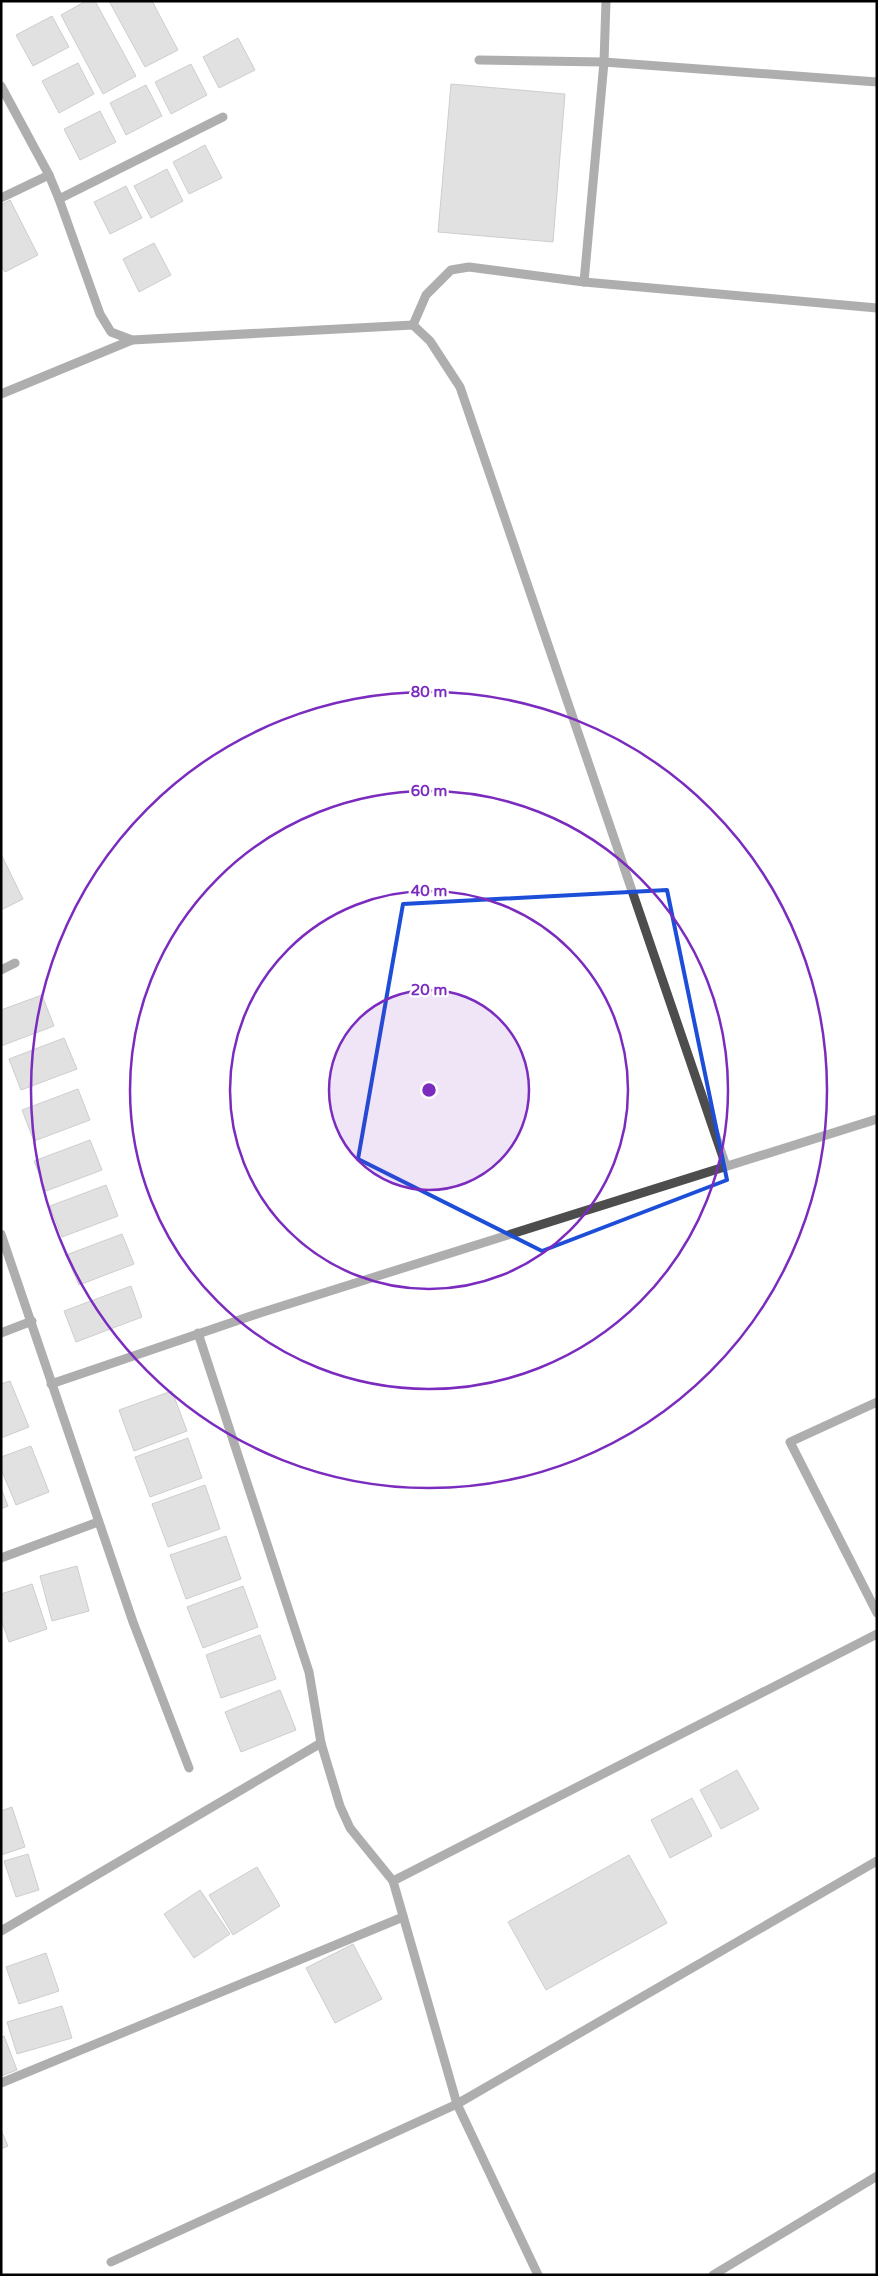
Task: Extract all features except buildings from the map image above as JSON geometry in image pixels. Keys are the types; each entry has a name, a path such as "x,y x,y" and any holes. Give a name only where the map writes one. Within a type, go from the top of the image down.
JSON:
{"street":[{"path":"584,282 604,62 606,1"},
{"path":"478,60 604,62 877,82"},
{"path":"1,86 49,175 100,314 111,332 132,340"},
{"path":"59,199 222,116"},
{"path":"1,198 49,175"},
{"path":"413,324 426,295 451,270 469,267 584,282 877,308"},
{"path":"1,394 132,340 413,324 430,341 460,387 726,1166"},
{"path":"1,970 15,963"},
{"path":"51,1384 198,1333 877,1120"},
{"path":"1,1234 133,1622 189,1768"},
{"path":"1,1333 32,1321"},
{"path":"198,1333 308,1672 321,1743 340,1806 350,1828 393,1881 457,2104 538,2275"},
{"path":"877,1402 790,1442 877,1613"},
{"path":"1,1558 98,1522"},
{"path":"393,1881 877,1634"},
{"path":"1,1931 321,1743"},
{"path":"111,2262 457,2104 877,1861"},
{"path":"1,2083 404,1917"},
{"path":"713,2275 877,2176"}],"highlighted area":[{"path":"667,890 727,1180 542,1251 358,1159 403,904"}]}
